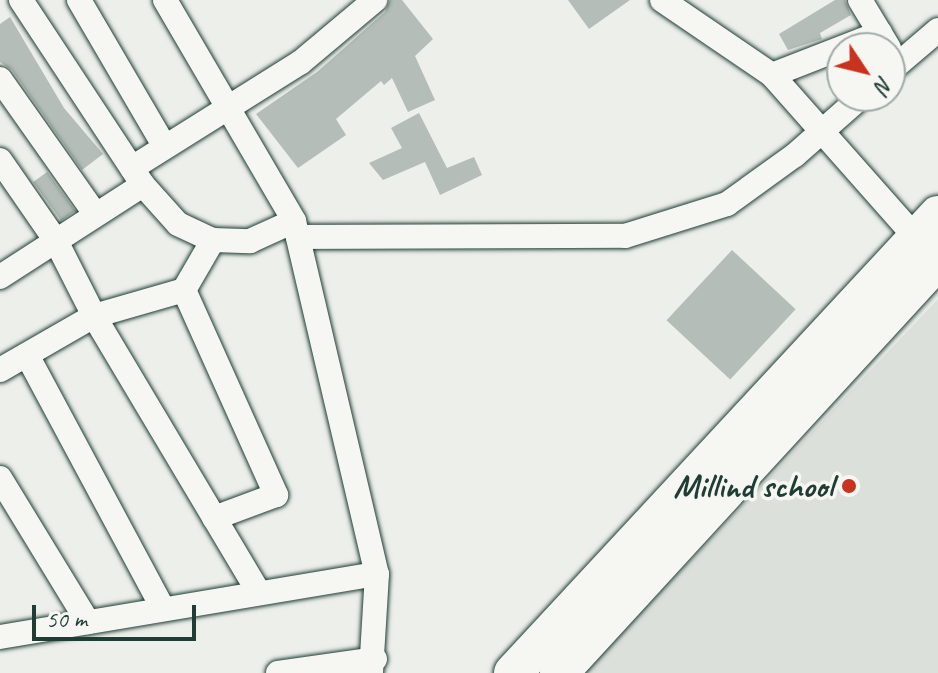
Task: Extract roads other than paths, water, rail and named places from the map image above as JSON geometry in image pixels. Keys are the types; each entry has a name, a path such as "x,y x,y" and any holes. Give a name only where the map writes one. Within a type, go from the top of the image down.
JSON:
{"main road":[{"path":"513,673 931,238"},
{"path":"559,673 931,238"}],"street":[{"path":"21,0 137,177 178,224 213,240 250,241 296,229 625,236 727,204 844,112"},
{"path":"79,0 165,147"},
{"path":"165,0 230,105 296,229 377,574 373,666 278,673"},
{"path":"2,271 96,215 165,147 301,62 375,0"},
{"path":"662,0 772,75 821,132 931,238"},
{"path":"860,0 878,32"},
{"path":"906,45 938,30"},
{"path":"772,75 826,65"},
{"path":"0,79 96,215"},
{"path":"0,160 56,241 94,316 259,593"},
{"path":"0,370 94,316 184,290 213,240"},
{"path":"184,290 276,495 214,518"},
{"path":"27,355 163,609"},
{"path":"0,478 88,622"},
{"path":"0,637 377,574"}],"place":[{"name":"Millind school","path":"849,486"}]}
